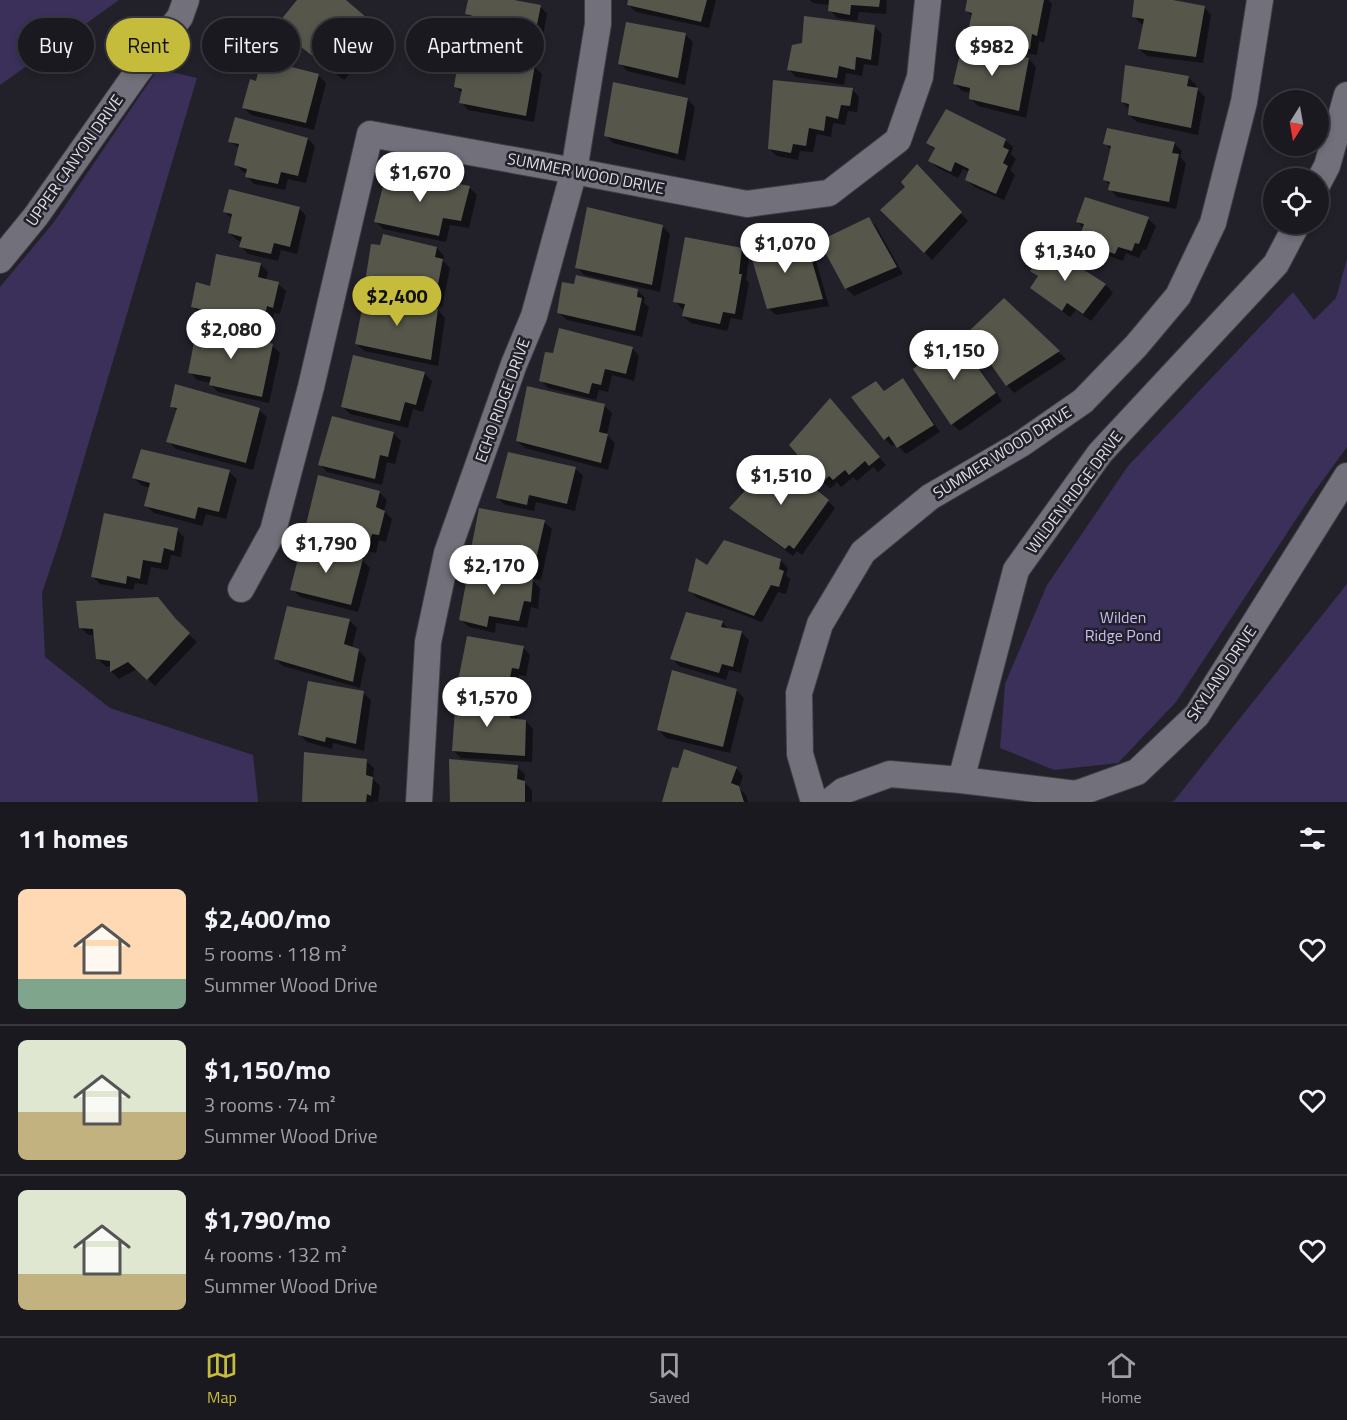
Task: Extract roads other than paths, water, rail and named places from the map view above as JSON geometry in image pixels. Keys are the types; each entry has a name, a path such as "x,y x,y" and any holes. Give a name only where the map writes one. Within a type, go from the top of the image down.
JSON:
{"street":[{"name":"UPPER CANYON DRIVE","path":"0,260 36,216 136,74 180,17 186,0"},
{"name":"ECHO RIDGE DRIVE","path":"419,802 428,642 447,553 534,316 574,171 598,24 598,0"},
{"name":"SUMMER WOOD DRIVE","path":"241,589 273,531 311,387 370,134 747,204 830,193 898,140 920,77 928,0"},
{"name":"SUMMER WOOD DRIVE","path":"814,802 801,754 799,693 820,624 863,552 930,497 1021,444 1083,401 1136,346 1178,296 1213,223 1244,102 1260,0"},
{"path":"1326,168 1347,95"},
{"name":"WILDEN RIDGE DRIVE","path":"961,780 1016,570 1100,453 1276,264 1292,234"},
{"name":"SKYLAND DRIVE","path":"829,802 843,791 890,774 1076,794 1137,772 1197,715 1347,476"}],"park label":[{"name":"Wilden Ridge Pond","path":"1123,626"}]}
